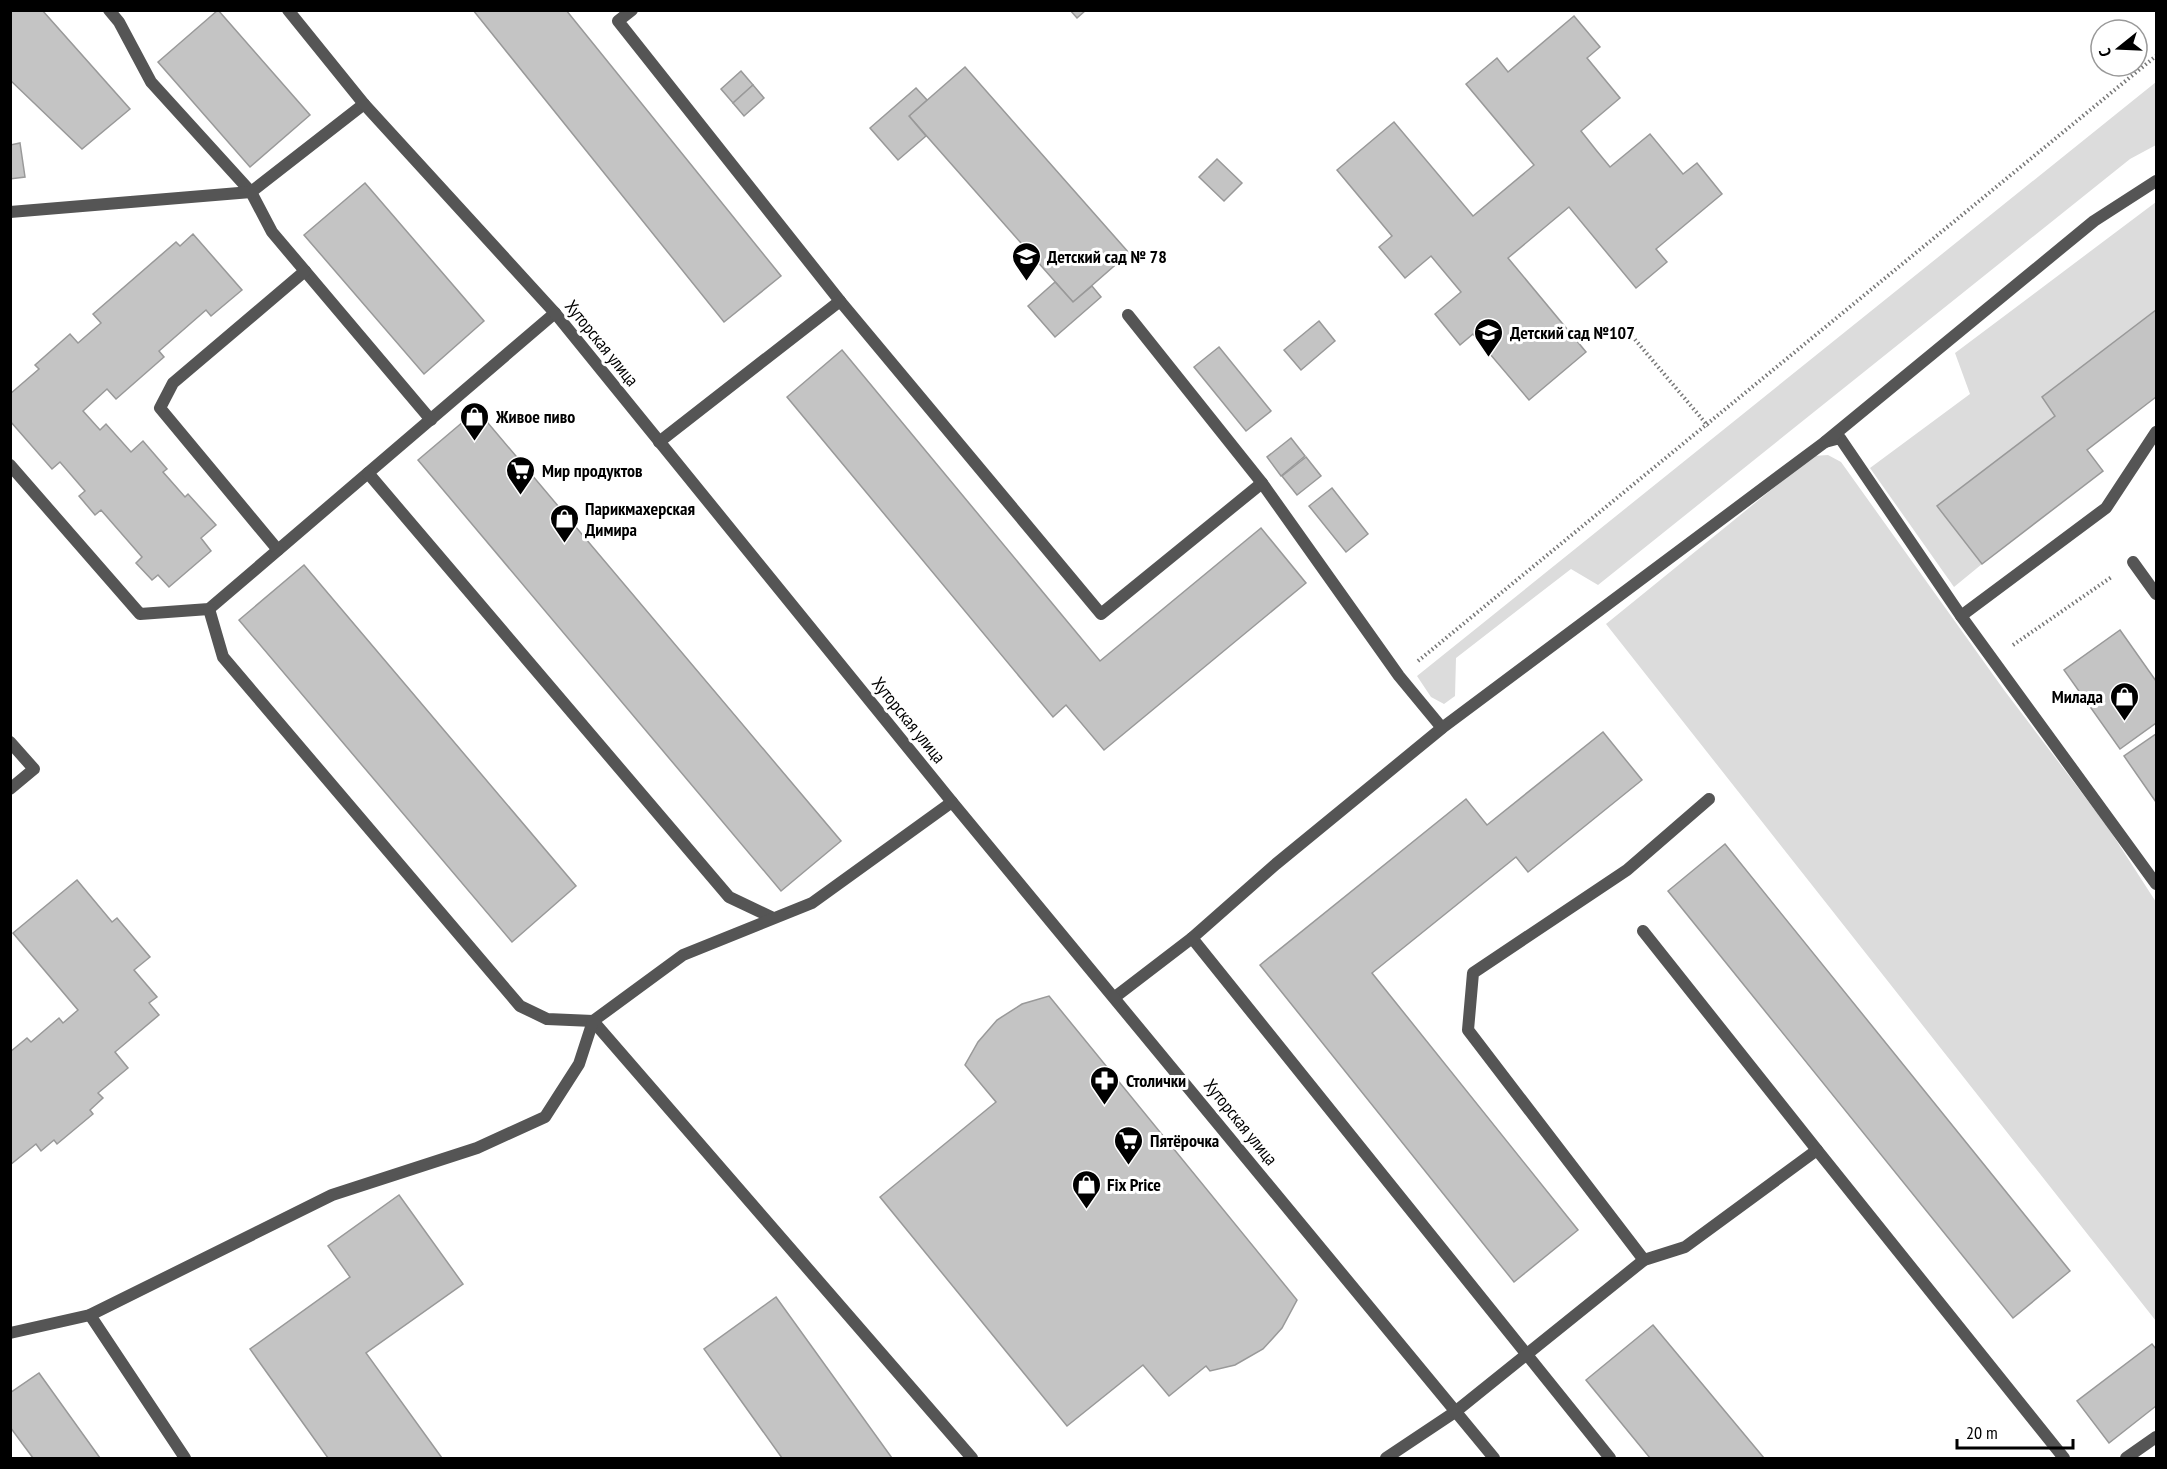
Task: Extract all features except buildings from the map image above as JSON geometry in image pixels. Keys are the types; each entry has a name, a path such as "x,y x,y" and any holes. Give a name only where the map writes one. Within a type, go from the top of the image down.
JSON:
{"street":[{"path":"109,10 119,22 151,82 251,192 272,232 431,420"},
{"name":"Хуторская улица","path":"288,10 364,104 555,313 952,802 1494,1458"},
{"path":"632,10 618,21 840,301 1101,614 1262,483"},
{"path":"10,212 251,192 364,104"},
{"path":"1115,998 1192,938 1276,864 1442,728 1826,442 2094,221 2157,181"},
{"path":"278,550 160,408 173,383 305,271"},
{"path":"659,442 840,301"},
{"path":"10,465 141,614 209,609 555,313"},
{"path":"1128,315 1262,483 1399,676 1442,728"},
{"path":"1961,616 2106,508 2157,432"},
{"path":"1826,442 1840,438 1961,616 2157,884"},
{"path":"368,473 729,897 771,917"},
{"path":"2133,562 2157,594"},
{"path":"209,609 223,657 520,1006 547,1019 593,1021 972,1458"},
{"path":"10,742 34,769 10,789"},
{"path":"1644,1260 1468,1030 1473,973 1628,870 1710,799"},
{"path":"10,1334 90,1315 332,1195 477,1148 545,1117 579,1064 593,1021 683,955 771,917 812,903 952,802"},
{"path":"1643,931 2064,1458"},
{"path":"1192,938 1610,1458"},
{"path":"1386,1458 1455,1412 1644,1260 1685,1246 1817,1150"},
{"path":"90,1315 185,1458"},
{"path":"2126,1458 2157,1437"}],"path":[{"path":"1399,676 1708,426 2157,56"},
{"path":"1632,336 1708,426"},
{"path":"1992,659 2133,562"}],"shaded area":[{"path":"2156,82 2156,145 2130,159 1598,585 1571,569 1456,658 1455,696 1444,704 1431,697 1417,676"},
{"path":"2156,202 2156,310 2042,397 2055,416 1937,506 1982,564 1954,587 1870,468 1970,394 1955,353"},
{"path":"1828,455 1841,462 2004,690 2107,826 2156,902 2156,1321 1606,624 1813,456"}],"place":[{"name":"Детский сад № 78","path":"1026,282"},
{"name":"Детский сад №107","path":"1489,358"},
{"name":"Живое пиво","path":"475,442"},
{"name":"Мир продуктов","path":"521,496"},
{"name":"Парикмахерская Димира","path":"564,544"},
{"name":"Милада","path":"2124,722"},
{"name":"Столички","path":"1105,1106"},
{"name":"Пятёрочка","path":"1129,1166"},
{"name":"Fix Price","path":"1086,1210"}]}
